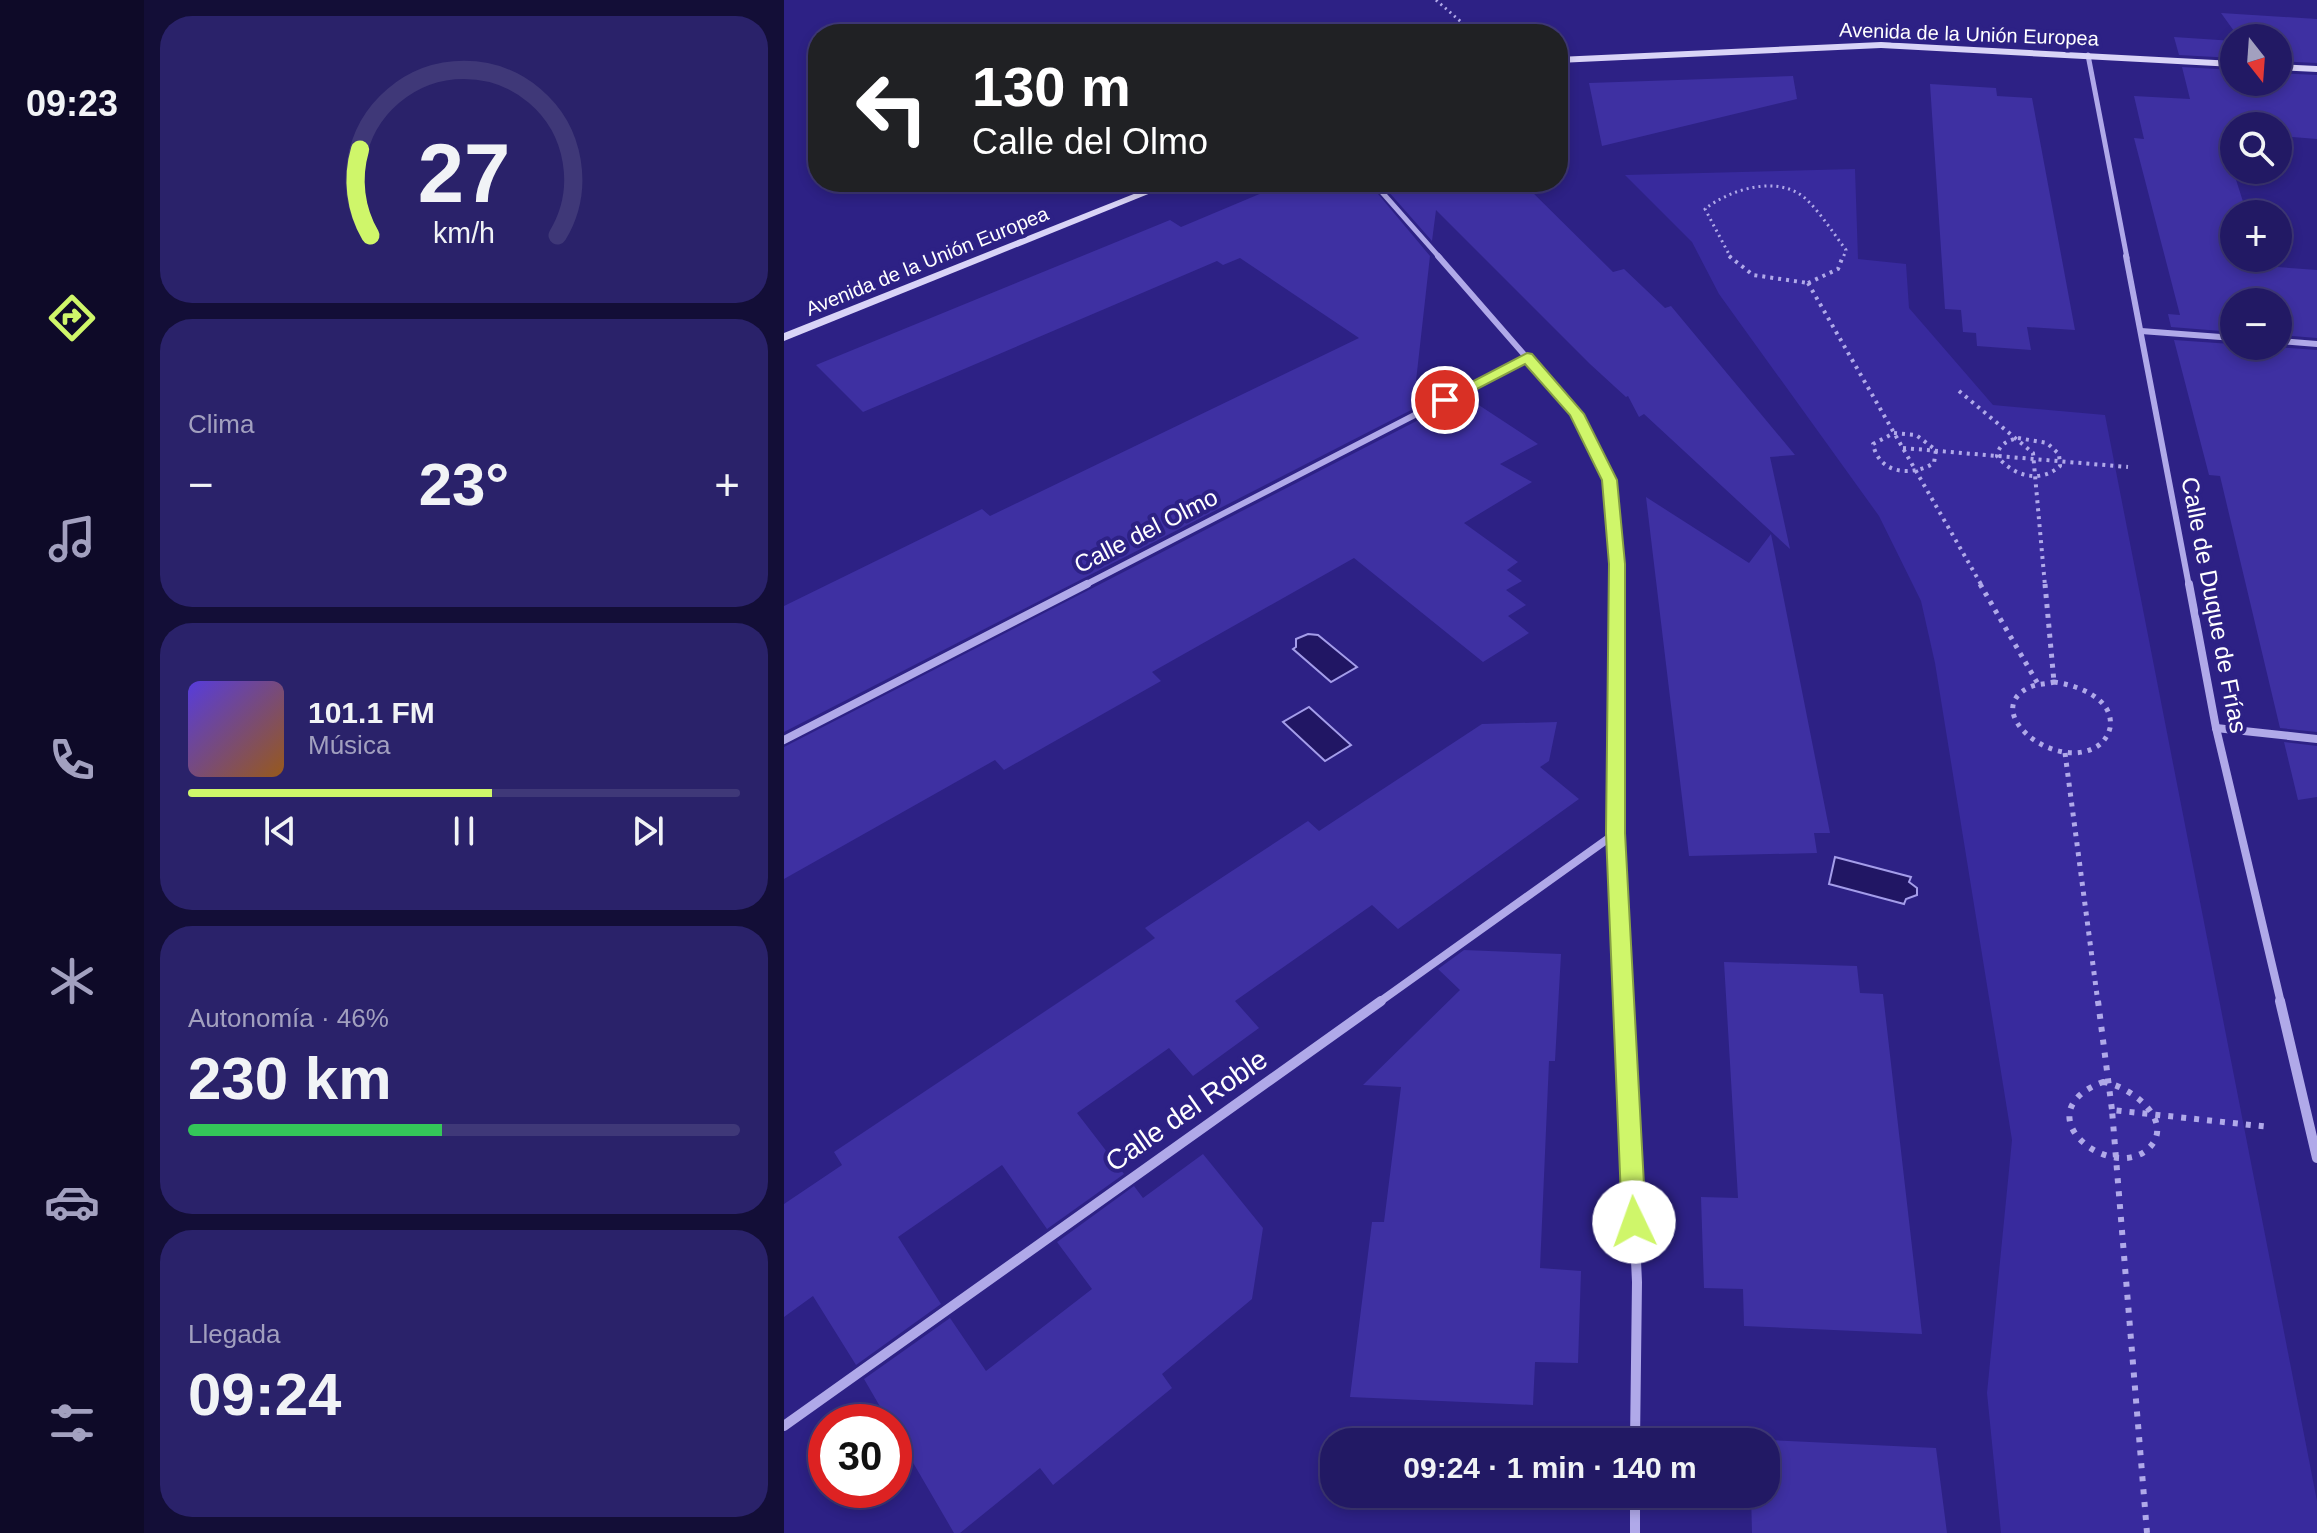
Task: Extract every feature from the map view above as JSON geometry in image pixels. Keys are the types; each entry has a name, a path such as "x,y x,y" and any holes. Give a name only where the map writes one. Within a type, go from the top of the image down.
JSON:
{"street":[{"name":"Avenida de la Unión Europea","path":"1568,60 1881,45 2220,63"},
{"name":"Calle de Duque de Frías","path":"2088,55 2216,728 2317,1158"},
{"path":"2292,68 2317,69"},
{"name":"Avenida de la Unión Europea","path":"784,337 1148,192"},
{"path":"1382,192 1576,414 1610,480 1617,564 1616,833 1637,1282 1635,1428"},
{"path":"2141,331 2220,337"},
{"path":"2292,342 2317,344"},
{"name":"Calle del Olmo","path":"784,740 1527,357"},
{"path":"2216,728 2317,739"},
{"name":"Calle del Roble","path":"784,1426 1616,833"},
{"path":"1635,1508 1635,1533"}],"path":[{"path":"1436,0 1464,24"},
{"path":"1754,187 1780,188 1806,198 1846,250 1838,269 1808,283 1767,281 1741,270 1718,241 1705,209 1723,195 1754,187"},
{"path":"1808,283 2038,684"},
{"path":"1959,391 2033,453 2054,682"},
{"path":"1905,433 1925,439 1936,450 1934,463 1929,467 1900,471 1876,457 1873,444 1885,435 1905,433"},
{"path":"2018,438 2047,443 2059,454 2060,466 2049,475 2017,473 1997,456 2001,444 2018,438"},
{"path":"1902,448 2168,470"},
{"path":"2054,682 2070,684 2098,699 2111,721 2111,732 2105,742 2081,753 2065,753 2032,741 2013,719 2012,707 2016,696 2038,684 2054,682"},
{"path":"2065,753 2112,1110 2147,1533"},
{"path":"2103,1082 2131,1090 2152,1111 2155,1137 2151,1148 2141,1155 2115,1159 2099,1154 2076,1134 2068,1109 2079,1089 2103,1082"},
{"path":"2112,1110 2311,1131"}],"shaded area":[{"path":"1855,169 1858,259 1906,264 1909,308 1993,405 2105,415 2317,1501 2317,1533 2001,1533 1987,1393 2012,1140 1935,663 1921,601 1879,516 1719,294 1692,242 1625,175"},
{"path":"1308,634 1318,635 1357,667 1331,682 1293,649 1296,639"},
{"path":"1309,707 1351,745 1325,761 1283,722"},
{"path":"1835,857 1911,877 1909,882 1917,888 1917,895 1906,899 1904,904 1829,884"}],"building":[{"path":"2221,13 2317,19 2317,63 2292,62 2292,24 2229,24"},
{"path":"2174,37 2220,40 2220,57 2179,55"},
{"path":"2182,67 2220,69 2220,96 2292,96 2292,74 2317,75 2317,139 2292,137 2292,112 2220,112 2220,184 2237,184 2243,200 2220,200 2220,272 2317,270 2317,338 2292,336 2292,288 2220,288 2220,331 2171,327 2168,314 2180,315 2134,138 2144,139 2134,96 2190,99"},
{"path":"1793,76 1797,99 1602,146 1589,83"},
{"path":"1930,84 1996,88 1997,96 2032,98 2075,330 2027,327 2031,350 1977,346 1976,333 1963,332 1961,310 1945,309"},
{"path":"1264,192 1376,192 1430,256 1416,381 1436,376 1454,388 784,732 784,606 982,509 990,516 1359,338 1240,258 1223,265 1217,261 863,412 816,365 1170,220 1181,227"},
{"path":"1389,192 1532,192 1613,272 1624,269 1665,308 1671,306 1795,455 1770,457 1790,549 1644,414 1639,417 1628,396 1590,364 1436,210 1432,241"},
{"path":"2174,340 2220,343 2220,360 2292,360 2292,348 2317,350 2317,732 2280,728 2220,476 2209,475"},
{"path":"1465,396 1538,444 1500,464 1532,482 1464,523 1518,562 1507,570 1522,581 1506,590 1526,605 1508,616 1529,633 1483,662 1354,558 1152,672 1161,681 1004,770 995,760 784,879 784,747"},
{"path":"1646,497 1749,563 1771,534 1830,833 1814,833 1817,853 1689,856"},
{"path":"1557,722 1549,761 1540,767 1579,799 1398,929 1372,905 1235,1001 1259,1028 1193,1076 1169,1048 1077,1113 1124,1174 1047,1229 1002,1165 898,1237 941,1304 856,1365 813,1296 784,1317 784,1204 842,1165 834,1152 1155,938 1145,928 1308,821 1319,831 1482,724"},
{"path":"2284,742 2317,746 2317,797 2298,800"},
{"path":"1464,950 1561,954 1555,1061 1549,1061 1540,1268 1581,1271 1578,1363 1535,1362 1533,1405 1350,1397 1372,1222 1384,1222 1401,1087 1363,1085 1460,990 1438,969"},
{"path":"1724,962 1857,966 1860,993 1883,994 1922,1334 1744,1326 1743,1289 1704,1288 1701,1197 1738,1198"},
{"path":"1203,1154 1263,1228 1252,1299 1162,1374 1172,1388 1053,1485 1040,1468 960,1533 954,1533 912,1461 912,1404 879,1404 864,1379 950,1318 986,1371 1092,1289 1057,1242 1134,1186 1143,1198"},
{"path":"1780,1440 1936,1448 1947,1533 1752,1533 1751,1508 1780,1508"}],"route":[{"path":"1445,400 1527,357 1576,414 1610,480 1617,564 1616,833 1634,1222"}]}
